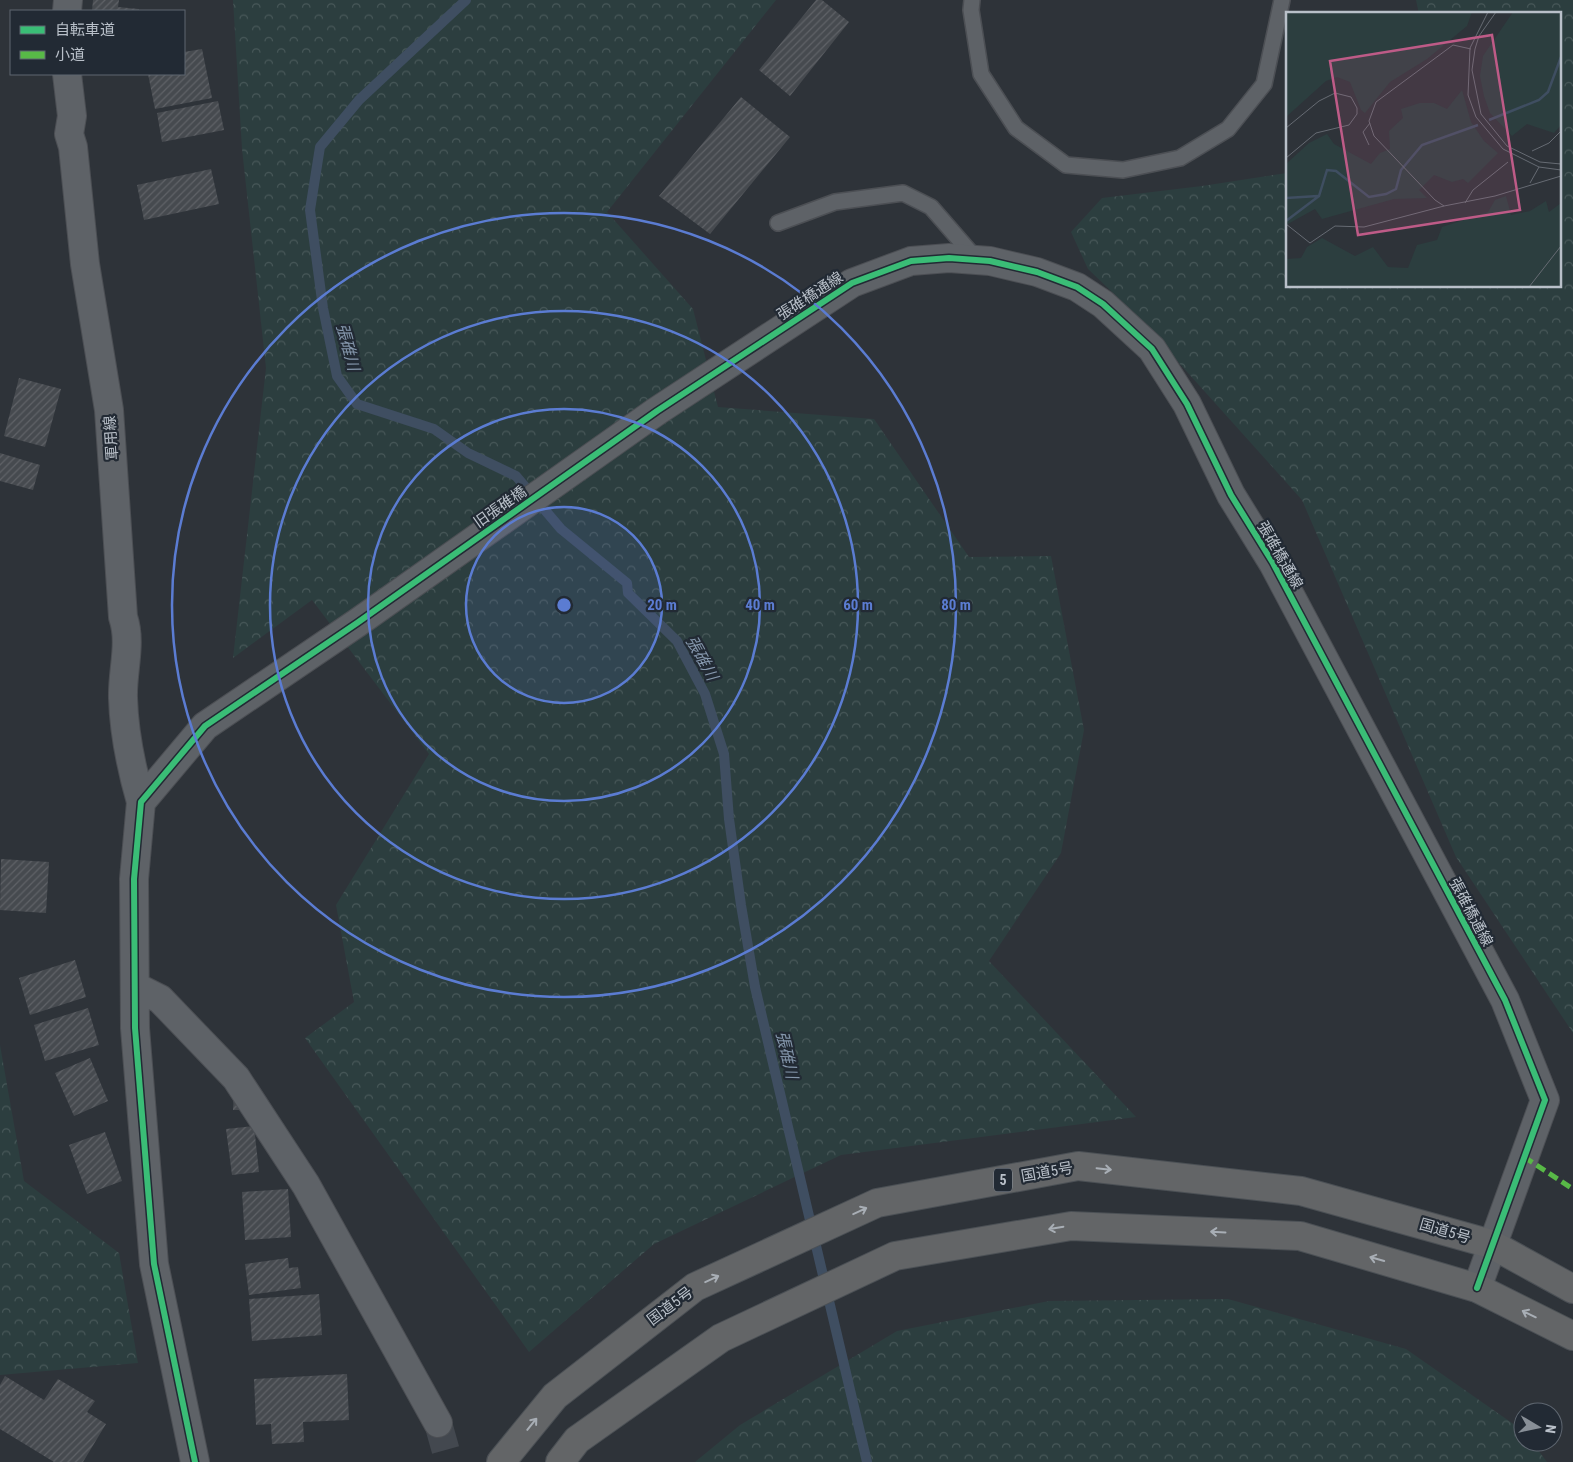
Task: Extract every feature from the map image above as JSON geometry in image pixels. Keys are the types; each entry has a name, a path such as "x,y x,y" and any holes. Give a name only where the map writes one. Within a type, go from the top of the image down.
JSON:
{"highway":[{"name":"国道5号","path":"501,1462 555,1396 695,1287 877,1203 1078,1166 1301,1190 1491,1244 1573,1289"},
{"path":"560,1462 577,1440 720,1338 895,1256 1071,1226 1300,1236 1477,1288 1573,1336"}],"street":[{"name":"軍用線","path":"67,75 72,116 69,134 73,147 86,264 109,410 123,617 127,630 123,698 127,746 141,802 134,879 135,1028 154,1264 195,1462"},
{"name":"張碓橋通線","path":"657,412 852,283 911,261 949,258 977,260 1036,272 1077,288 1103,304 1152,349 1186,404 1231,495 1273,564 1505,1000 1546,1100 1491,1244 1477,1288"},
{"name":"旧張碓橋","path":"141,802 205,726 357,623 657,412"},
{"path":"136,987 160,999 236,1078 306,1185 438,1423"}],"lane":[{"path":"972,0 981,74 1016,128 1066,164 1123,170 1180,158 1228,129 1264,84 1282,0"},
{"path":"778,223 835,202 903,193 931,207 977,260"}],"green space":[{"path":"233,0 776,0 607,212 693,309 718,407 874,419 969,557 1051,556 1084,730 1061,853 989,961 1136,1117 841,1155 654,1244 529,1352 305,1038 354,1002 336,905 429,754 312,600 233,658 266,368 242,149"},
{"path":"1416,0 1573,0 1573,1033 1456,857 1302,500 1135,314 1088,269 1071,232 1102,198 1286,173 1286,288 1560,288 1560,12 1419,12"},
{"path":"0,1045 24,1181 119,1253 138,1363 0,1375"},
{"path":"1228,1299 1406,1349 1513,1424 1513,1452 1540,1452 1547,1462 695,1462 740,1425 897,1331 1049,1301"}],"building":[{"path":"93,0 119,0 118,7 139,9 139,10 92,10"},
{"path":"816,0 822,0 849,22 790,96 759,70"},
{"path":"202,49 212,98 155,109 148,75 185,75 185,52"},
{"path":"741,97 790,137 710,234 659,196"},
{"path":"218,101 224,130 162,142 157,113"},
{"path":"211,169 219,204 144,220 137,185"},
{"path":"19,378 61,389 45,447 4,436"},
{"path":"0,453 40,465 33,490 0,481"},
{"path":"1,859 49,862 46,913 0,910"},
{"path":"75,960 86,997 30,1015 19,978"},
{"path":"88,1008 99,1045 45,1061 34,1025"},
{"path":"90,1058 108,1101 74,1116 55,1073"},
{"path":"234,1094 248,1110 233,1110"},
{"path":"254,1126 259,1172 232,1175 226,1129"},
{"path":"105,1132 122,1181 87,1194 69,1145"},
{"path":"288,1189 291,1237 245,1240 242,1192"},
{"path":"288,1258 289,1268 298,1267 301,1288 249,1295 245,1264"},
{"path":"319,1294 322,1335 252,1341 249,1299"},
{"path":"347,1374 349,1420 303,1422 304,1442 272,1444 271,1424 256,1425 254,1379"},
{"path":"5,1376 44,1400 58,1379 95,1401 87,1412 106,1424 83,1462 54,1462 0,1429 0,1385"}],"waterway":[{"name":"張碓川","path":"466,0 359,100 320,147 310,210 323,308 337,376 357,404 434,429 468,453 516,476 561,529 627,583 628,593 677,641 705,694 724,754 729,819 755,987 867,1462"}],"tunnel":[{"path":"438,1423 449,1462"}],"marked path":[{"path":"1524,1157 1573,1189"}],"cycle path":[{"path":"195,1462 154,1264 135,1028 134,879 141,802 205,726 357,623 657,411 852,283 911,261 949,258 990,261 1037,272 1077,287 1103,304 1152,349 1187,404 1231,495 1273,563 1505,1000 1545,1100 1477,1288"}]}
